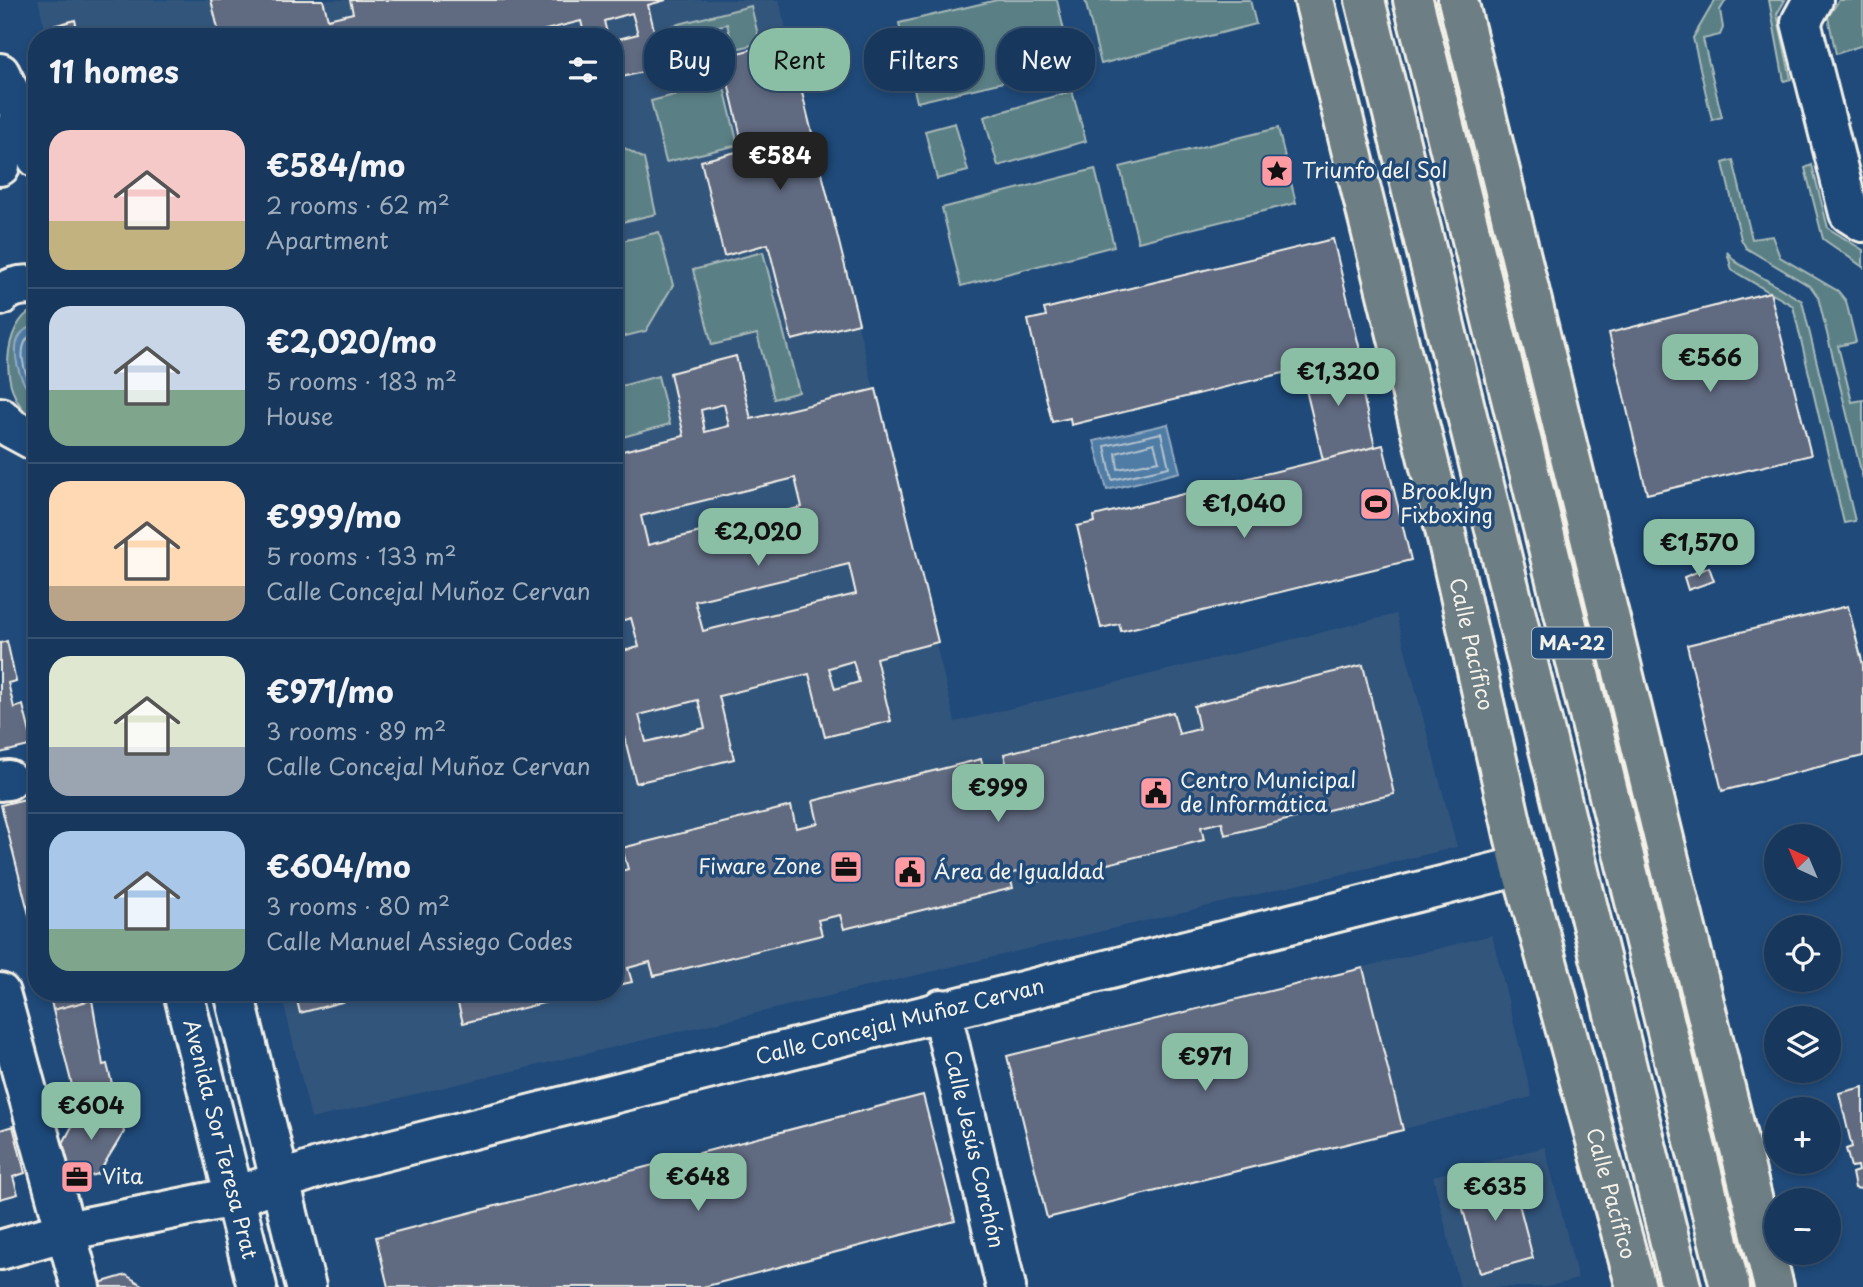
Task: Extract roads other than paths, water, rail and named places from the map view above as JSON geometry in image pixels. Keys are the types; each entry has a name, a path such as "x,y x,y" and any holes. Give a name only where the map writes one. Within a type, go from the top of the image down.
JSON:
{"main road":[{"name":"Calle Pacífico","path":"1314,0 1442,516 1521,866 1629,1282"},
{"name":"Calle Pacífico","path":"1365,0 1681,1287"},
{"name":"MA-22","path":"1413,0 1730,1287"},
{"path":"1458,0 1774,1287"}],"street":[{"path":"1814,0 1801,22 1849,213 1863,222"},
{"path":"0,74 28,128"},
{"path":"0,136 0,166"},
{"path":"0,296 7,289 28,284"},
{"name":"Calle Concejal Muñoz Cervan","path":"0,1250 66,1231 234,1197 321,1167 941,1009 1521,866"},
{"path":"0,993 81,1287"},
{"name":"Avenida Sor Teresa Prat","path":"185,1001 257,1287"},
{"path":"236,1001 306,1287"},
{"name":"Calle Jesús Corchón","path":"941,1009 1006,1287"}],"water":[{"path":"28,328 28,391 16,360 19,337"},
{"path":"1168,424 1180,472 1107,490 1094,441"}],"place":[{"name":"Triunfo del Sol","path":"1277,171"},
{"name":"Brooklyn Fixboxing","path":"1376,504"},
{"name":"Centro Municipal de Informática","path":"1156,793"},
{"name":"Fiware Zone","path":"846,867"},
{"name":"Área de Igualdad","path":"910,872"},
{"name":"Vita","path":"77,1177"}]}
